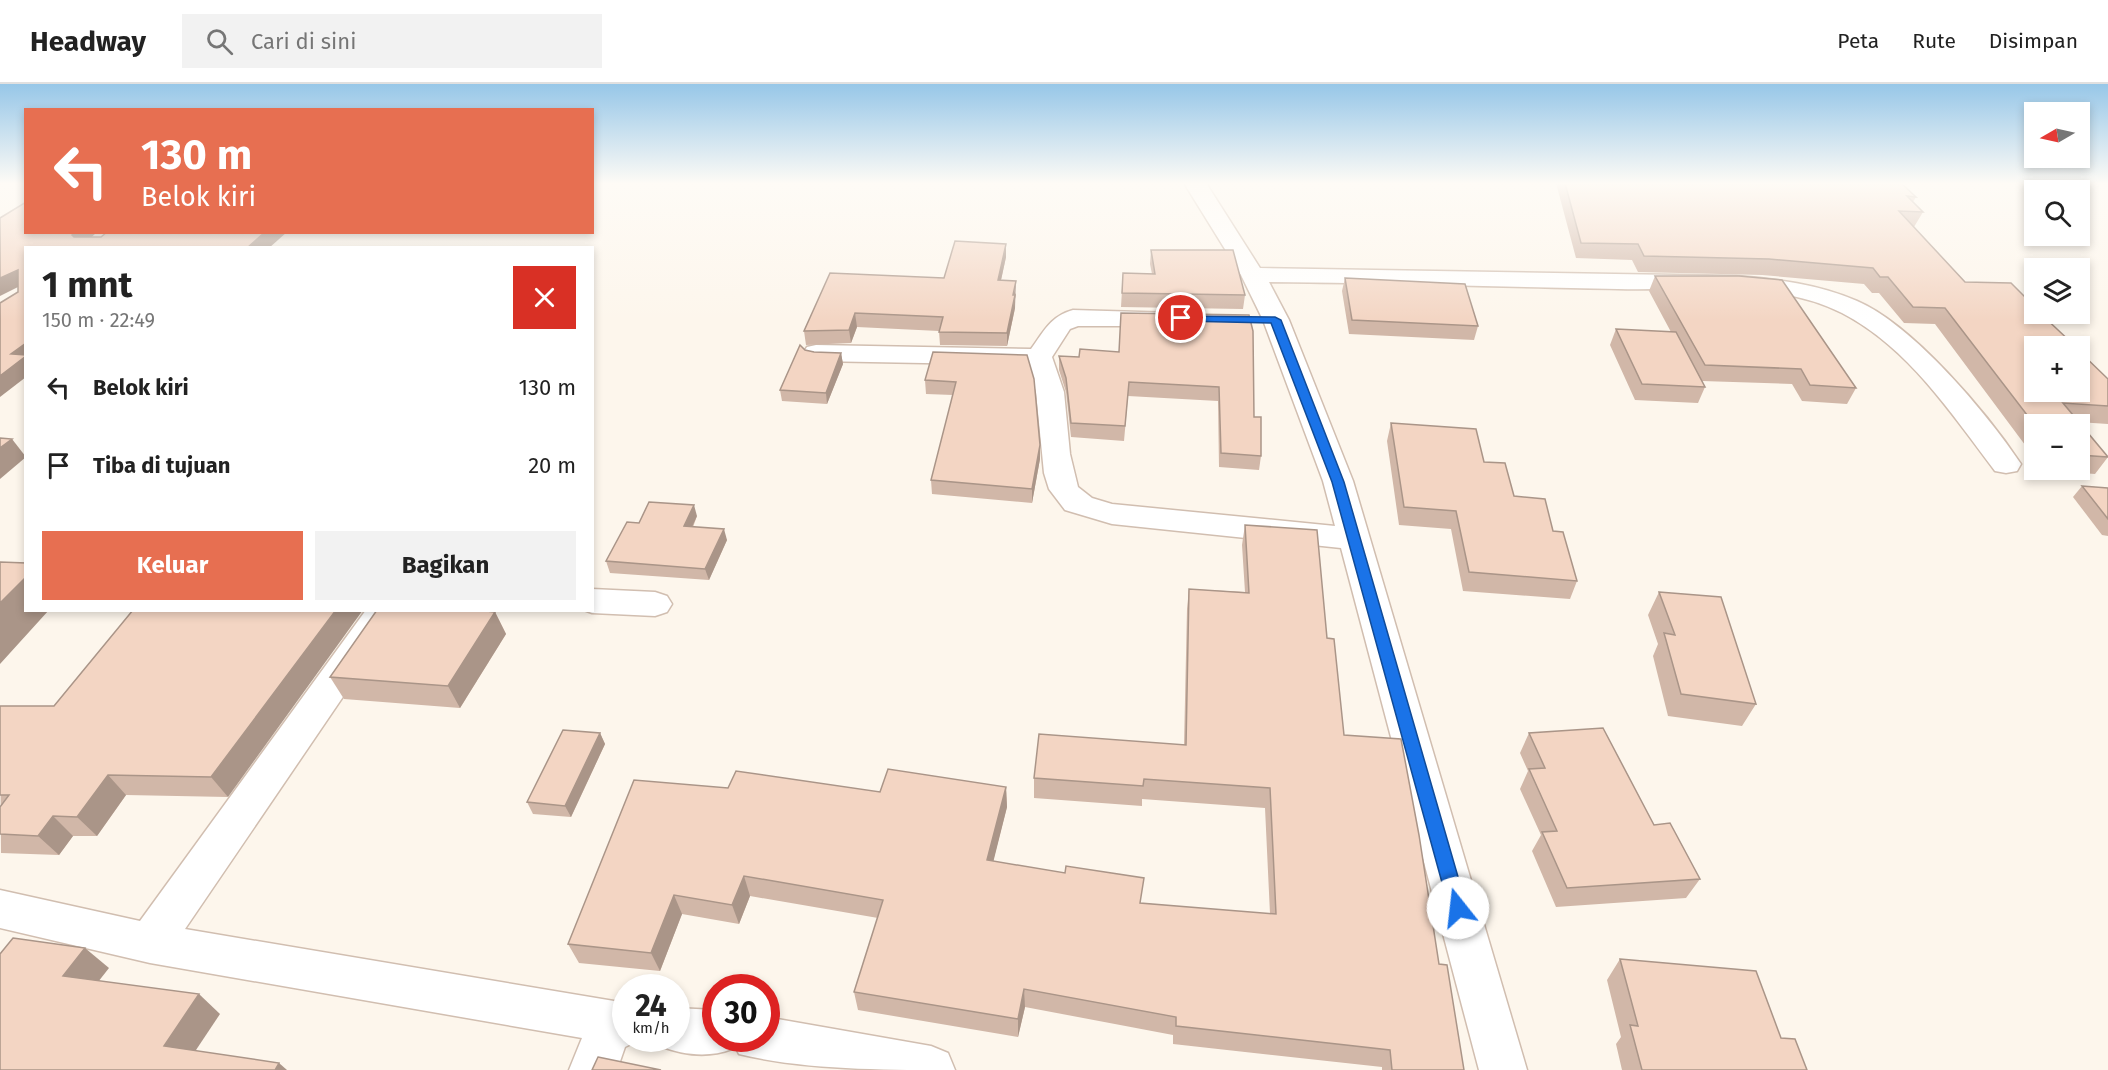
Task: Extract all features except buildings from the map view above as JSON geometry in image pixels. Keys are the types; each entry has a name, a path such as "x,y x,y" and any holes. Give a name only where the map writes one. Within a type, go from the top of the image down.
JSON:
{"street":[{"path":"1224,229 1253,275 1264,320 1338,482 1503,1070"},
{"path":"1253,275 1365,275 1784,287 1823,296 1851,308 1881,327 1924,363 2006,464"},
{"path":"1040,357 1061,324 1073,318 1087,316 1193,318"},
{"path":"816,352 1040,357"},
{"path":"1040,357 1048,371 1052,395 1058,478 1072,500 1089,509 1112,514 1355,538"},
{"path":"594,601 655,604"},
{"path":"150,943 384,612"},
{"path":"0,909 150,943 557,1011 612,1024"},
{"path":"593,1070 612,1036"},
{"path":"780,1043 931,1070"}],"route":[{"path":"1181,318 1275,320 1338,482 1458,908"}]}
